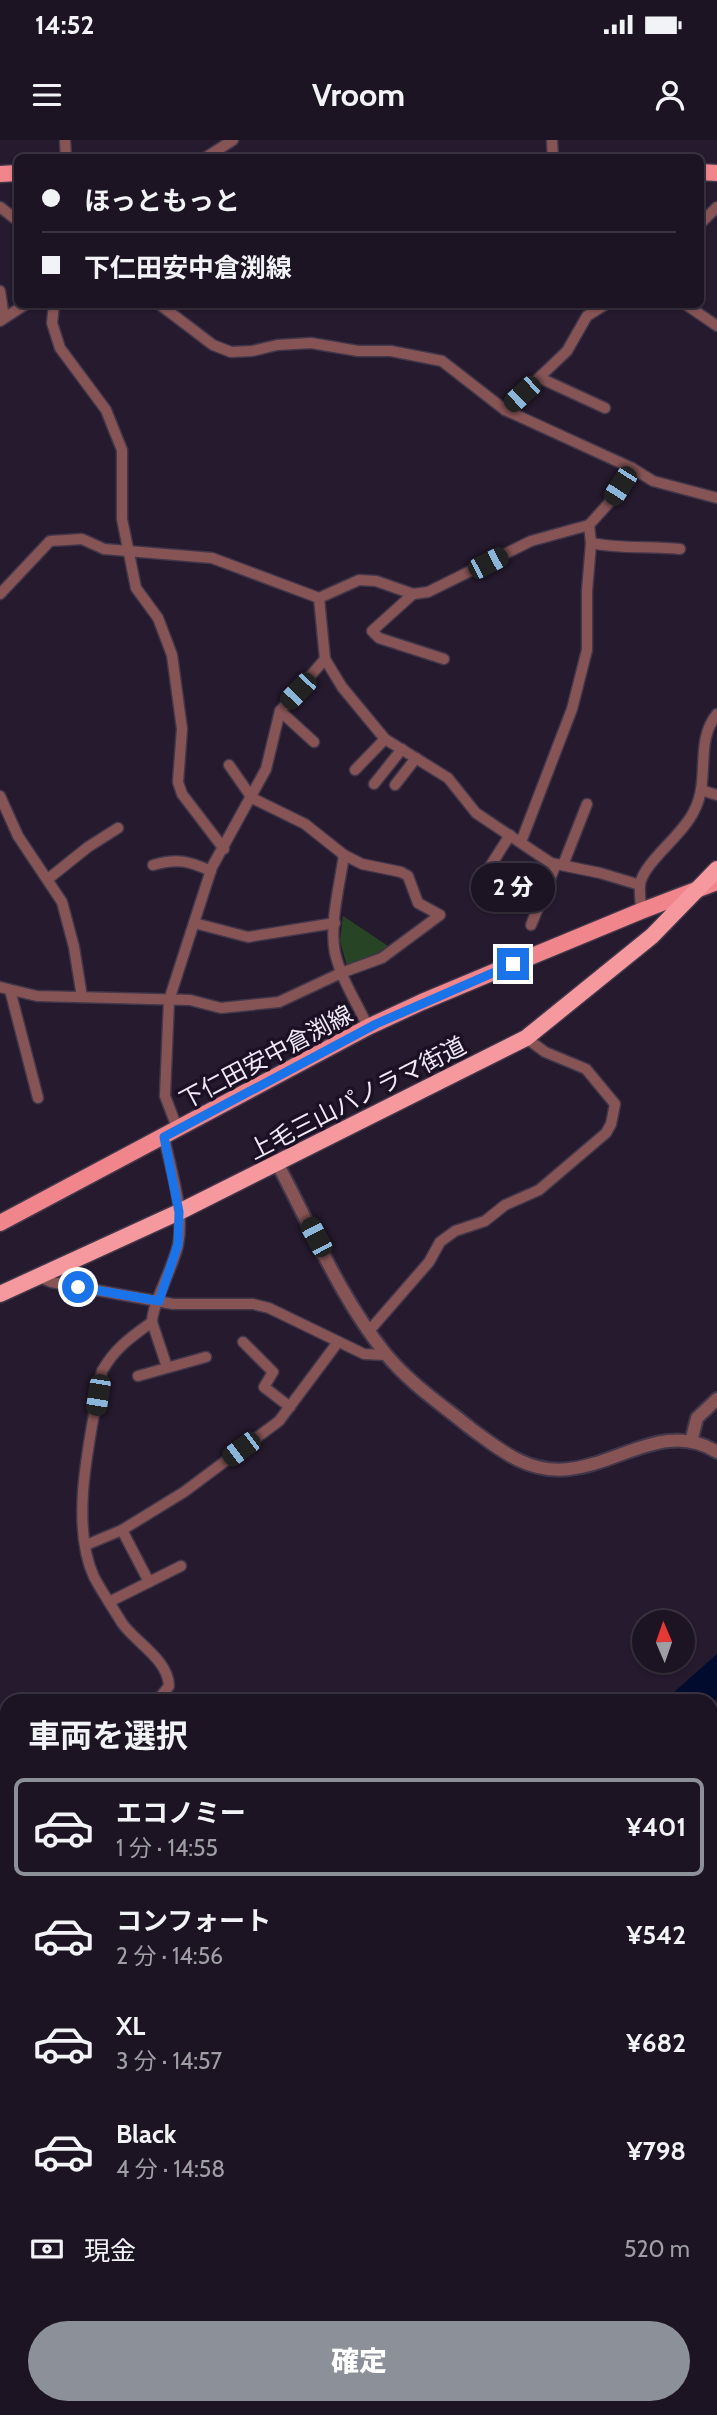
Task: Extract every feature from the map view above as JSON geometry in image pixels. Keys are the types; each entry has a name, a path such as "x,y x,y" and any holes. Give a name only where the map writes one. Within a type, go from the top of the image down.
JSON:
{"highway":[{"name":"上毛三山パノラマ街道","path":"0,1294 179,1212 526,1038 635,951 700,889 717,869"}],"main road":[{"name":"下仁田安中倉渕線","path":"0,1223 369,1027 422,1002 717,882"}],"street":[{"path":"211,154 233,140"},
{"path":"0,207 14,218"},
{"path":"704,220 717,207"},
{"path":"0,291 2,320 20,308"},
{"path":"54,308 52,323 60,348 106,410 122,450 122,519 136,588 158,618 172,655 182,729 178,782 182,794 224,849"},
{"path":"164,308 213,345 231,352 311,343 442,361 505,410 632,468 653,481 717,498"},
{"path":"505,410 567,351 583,321 594,308"},
{"path":"691,308 717,326"},
{"path":"540,377 605,408"},
{"path":"0,594 50,541 82,539 104,550 212,558 319,598 359,580 376,581 413,594 428,592 531,541 589,525 608,504 632,468"},
{"path":"521,842 572,709 587,650 587,591 591,543 589,525"},
{"path":"591,543 615,548 643,545 680,549"},
{"path":"413,594 372,631 379,638 444,659"},
{"path":"319,598 325,659 342,687 385,739 448,778 476,813 559,865 640,885"},
{"path":"167,1367 152,1322 152,1312 159,1301 178,1244 179,1212 165,1096 169,1000 211,871 266,769 279,711 325,659"},
{"path":"279,711 314,742"},
{"path":"641,911 640,885 644,872 683,829 696,809 701,790 707,728 717,713"},
{"path":"355,770 385,739"},
{"path":"374,784 402,749"},
{"path":"395,785 416,758"},
{"path":"38,1098 5,989 37,996 190,1000 221,1008 279,1002 341,972 383,958 440,915 418,903 408,876 401,872 362,864 344,855 305,824 252,798 229,765"},
{"path":"701,790 717,795"},
{"path":"0,796 18,836 62,902 75,947 82,997"},
{"path":"531,925 587,804"},
{"path":"48,879 88,847 118,828"},
{"path":"482,880 510,835"},
{"path":"344,855 335,923 335,953 341,972 369,1027"},
{"path":"153,865 167,861 190,861 211,871"},
{"path":"194,923 248,937 335,923"},
{"path":"369,1331 429,1262 440,1242 455,1231 485,1221 505,1205 539,1190 606,1133 611,1124 615,1104 586,1069 545,1052 526,1038"},
{"path":"277,1163 342,1287 386,1355 428,1394 497,1448 520,1463 547,1469 570,1469 645,1444 667,1440 691,1442 717,1452"},
{"path":"37,1276 51,1282 173,1304 253,1304 269,1308 364,1354 386,1355"},
{"path":"152,1322 122,1343 112,1353 102,1371 83,1492 82,1517 93,1576 124,1625 164,1668 169,1678 169,1686 163,1694"},
{"path":"243,1342 273,1372 264,1387 290,1407"},
{"path":"86,1545 122,1530 184,1492 279,1421 338,1342"},
{"path":"138,1376 206,1357"},
{"path":"691,1442 697,1418 717,1399"},
{"path":"122,1530 149,1582"},
{"path":"109,1602 181,1566"}],"green space":[{"path":"343,916 391,948 381,956 347,966 340,941"}],"water":[{"path":"717,1654 717,1694 672,1694"}],"route":[{"path":"78,1287 159,1301 178,1244 179,1212 164,1137 376,1024 513,964"}]}
